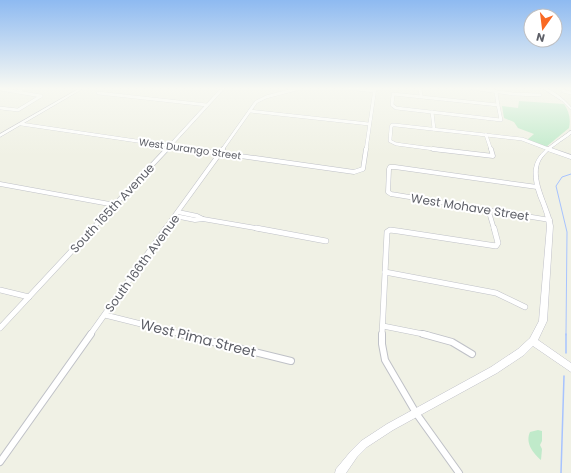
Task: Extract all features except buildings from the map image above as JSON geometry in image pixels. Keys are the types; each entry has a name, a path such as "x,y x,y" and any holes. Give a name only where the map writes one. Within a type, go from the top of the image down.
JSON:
{"street":[{"path":"21,124 43,110"},
{"path":"0,136 45,110"},
{"name":"South 165th Avenue","path":"0,328 202,110"},
{"path":"250,111 369,124 371,110"},
{"path":"417,110 501,120 500,110"},
{"name":"South 166th Avenue","path":"0,462 250,111"},
{"path":"432,112 434,129"},
{"name":"West Durango Street","path":"21,124 354,172 363,169 369,124"},
{"path":"486,135 493,156 392,143 390,141 392,125 434,129 522,139 549,150 571,156"},
{"path":"340,473 354,454 364,444 390,427 494,370 521,352 533,341 542,321 550,220 534,177 535,167 538,159 571,132"},
{"name":"West Mohave Street","path":"537,187 390,167 388,192 391,194 550,220"},
{"path":"0,184 115,205"},
{"path":"459,473 416,413 385,360 382,344 387,232 390,230 496,246 498,243 488,209"},
{"path":"177,214 326,241"},
{"path":"385,272 496,293 525,307"},
{"path":"0,290 29,297"},
{"name":"West Pima Street","path":"105,315 291,361"},
{"path":"383,326 452,341 472,354"},
{"path":"533,341 571,368"}],"green space":[{"path":"503,110 567,110 570,121 569,128 546,147 527,140 534,134 518,128 514,122 504,118"},
{"path":"538,430 542,431 542,441 540,445 542,449 541,460 531,448 528,440 530,432"}],"waterway":[{"path":"566,335 567,232 556,186 562,177 571,174"},
{"path":"566,335 566,353"},
{"path":"561,473 564,376"}]}
